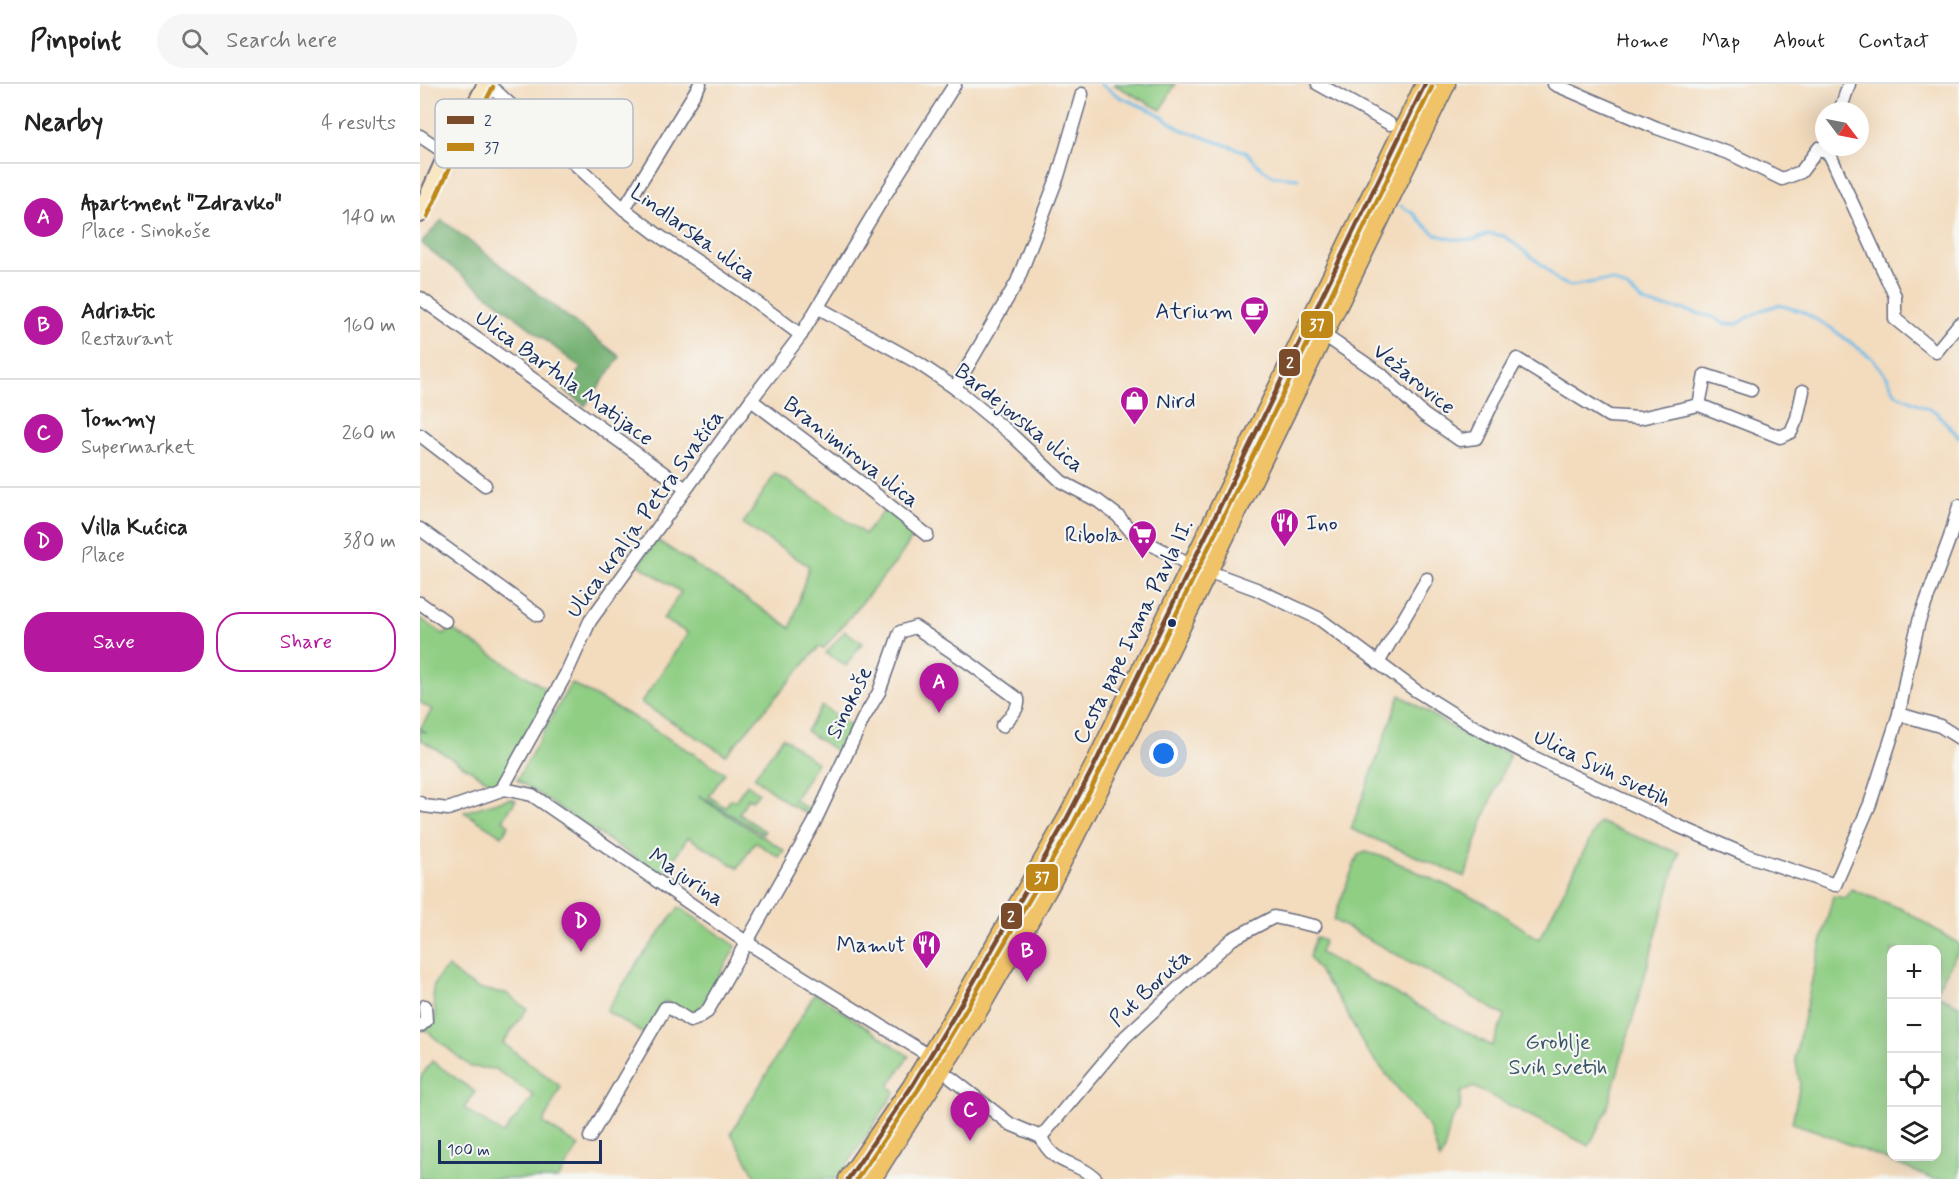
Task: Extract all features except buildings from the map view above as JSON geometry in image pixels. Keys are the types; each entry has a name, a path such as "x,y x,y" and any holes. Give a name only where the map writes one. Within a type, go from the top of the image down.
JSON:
{"main road":[{"path":"479,99 487,84"},
{"name":"Cesta pape Ivana Pavla II.","path":"872,1179 974,1018 1050,885 1155,680 1198,568 1425,84"},
{"name":"Cesta pape Ivana Pavla II.","path":"848,1179 928,1059 1066,820 1198,568 1324,335 1446,84"},
{"path":"420,214 441,168"}],"street":[{"name":"Lindlarska ulica","path":"487,84 503,99"},
{"path":"624,209 700,84"},
{"path":"801,335 955,84"},
{"path":"1318,84 1390,124"},
{"path":"1554,84 1657,128 1731,154 1782,179 1801,172 1815,152"},
{"path":"1843,102 1849,84"},
{"path":"955,388 1017,282 1058,176 1082,94"},
{"path":"420,136 435,146"},
{"path":"1830,156 1894,296 1895,319 1936,352 1959,324"},
{"name":"Lindlarska ulica","path":"579,168 624,209 658,235 737,288 801,335"},
{"name":"Ulica Bartula Matijace","path":"420,298 686,489"},
{"name":"Bardejovska ulica","path":"819,308 918,363 955,388 1012,435 1062,482 1098,501 1143,540 1198,568"},
{"name":"Ulica kralja Petra Svačića","path":"504,789 504,785 566,674 590,621 801,335"},
{"name":"Vežarovice","path":"1324,335 1381,374 1424,415 1460,440 1476,438 1494,399 1517,359 1609,416 1640,418 1699,405"},
{"path":"1751,390 1705,375 1699,405 1780,437 1791,432 1797,418 1803,391"},
{"name":"Branimirova ulica","path":"752,400 927,535"},
{"path":"420,435 484,485"},
{"name":"Ulica Svih svetih","path":"1198,568 1256,589 1318,618 1415,690 1471,725 1533,757 1678,826 1746,855 1835,885 1870,804 1899,714 1919,621 1959,506"},
{"path":"420,529 538,615"},
{"path":"1378,663 1427,579"},
{"path":"420,603 445,621"},
{"name":"Sinokoše","path":"746,942 775,895 814,823 838,770 879,692 900,632 915,627 1018,699 1017,709 1002,726"},
{"path":"1899,714 1940,726 1959,738"},
{"path":"420,803 424,806 448,809 504,789"},
{"name":"Majurina","path":"504,789 532,795 746,942 920,1050"},
{"name":"Put Boruča","path":"1041,1137 1125,1037 1232,939 1274,917 1315,926"},
{"path":"591,1137 665,1008 670,1008 690,1021 696,1020 706,1012 746,942"},
{"path":"420,1026 426,1021 424,1006"},
{"path":"951,1078 1010,1124 1041,1137 1056,1157 1071,1166 1081,1168 1096,1179"}],"green space":[{"path":"1113,84 1175,84 1161,110"},
{"path":"442,220 620,357 585,406 564,390 581,368 421,243"},
{"path":"775,474 823,503 865,534 886,508 917,531 896,562 823,649 819,647 726,755 641,703 688,633 663,619 681,592 639,565 657,540 791,628 809,566 743,524"},
{"path":"420,618 445,635 450,628 551,692 505,775 493,784 420,739 420,730 427,733 420,728 432,710 420,702"},
{"path":"845,631 862,643 846,666 826,653"},
{"path":"571,683 633,717 725,773 709,796 725,807 731,799 735,801 747,784 759,793 752,800 748,798 739,814 765,831 763,834 699,797 784,850 779,857 755,842 738,868 688,837 663,876 517,780"},
{"path":"1400,695 1466,736 1510,754 1484,818 1465,877 1351,829"},
{"path":"822,706 852,727 839,753 806,731"},
{"path":"783,737 817,763 794,800 815,814 813,817 789,804 754,777"},
{"path":"510,798 516,800 503,820 509,825 502,836 464,812"},
{"name":"Groblje Svih svetih","path":"1599,822 1679,853 1607,1110 1589,1146 1474,1087 1461,1092 1460,1109 1452,1121 1440,1160 1429,1127 1366,1049 1342,1004 1309,957 1316,937 1324,941 1320,953 1492,1046 1505,1016 1333,920 1358,855 1366,852 1387,858 1485,903 1539,939"},
{"path":"1851,889 1902,909 1959,944 1959,949 1941,982 1941,945 1887,945 1887,1160 1792,1123 1800,1084 1795,1057 1813,975 1833,896 1846,898"},
{"path":"679,907 736,946 702,1006 691,1014 665,1001 644,1034 606,1011 638,962"},
{"path":"448,967 463,980 479,989 506,993 527,1009 503,1043 561,1087 543,1123 579,1146 558,1179 420,1179 420,1078 432,1061 475,1092 464,1108 503,1134 534,1096 495,1069 471,1067 425,1030 436,1017 434,985"},
{"path":"815,993 909,1056 889,1086 895,1092 838,1179 757,1179 731,1133"},
{"path":"1941,997 1959,1005 1959,1179 1933,1179 1889,1161 1941,1161"}],"waterway":[{"path":"1101,84 1120,97 1155,112 1180,129 1246,152 1259,166 1273,176 1298,178"},
{"path":"1401,206 1414,214 1437,235 1452,239 1473,240 1489,234 1504,236 1545,267 1558,281 1571,286 1613,281 1627,288 1644,302 1713,317 1725,324 1737,324 1762,310 1778,305 1801,311 1831,328 1873,359 1887,377 1896,394 1936,412 1959,437"}],"transit line":[{"name":"2","path":"848,1179 912,1086 1066,820 1425,84"},
{"name":"37","path":"487,99 493,87"},
{"name":"37","path":"857,1179 918,1090 1073,824 1432,87"},
{"name":"37","path":"427,217 449,168"}],"place":[{"name":"Atrium","path":"1254,336"},
{"name":"Nird","path":"1135,426"},
{"name":"Ino","path":"1285,548"},
{"name":"Ribola","path":"1143,560"},
{"name":"Apartment \"Zdravko\"","path":"939,713"},
{"name":"Villa Kućica","path":"581,952"},
{"name":"Mamut","path":"927,970"},
{"name":"Adriatic","path":"1027,982"},
{"name":"Tommy","path":"970,1141"}]}
